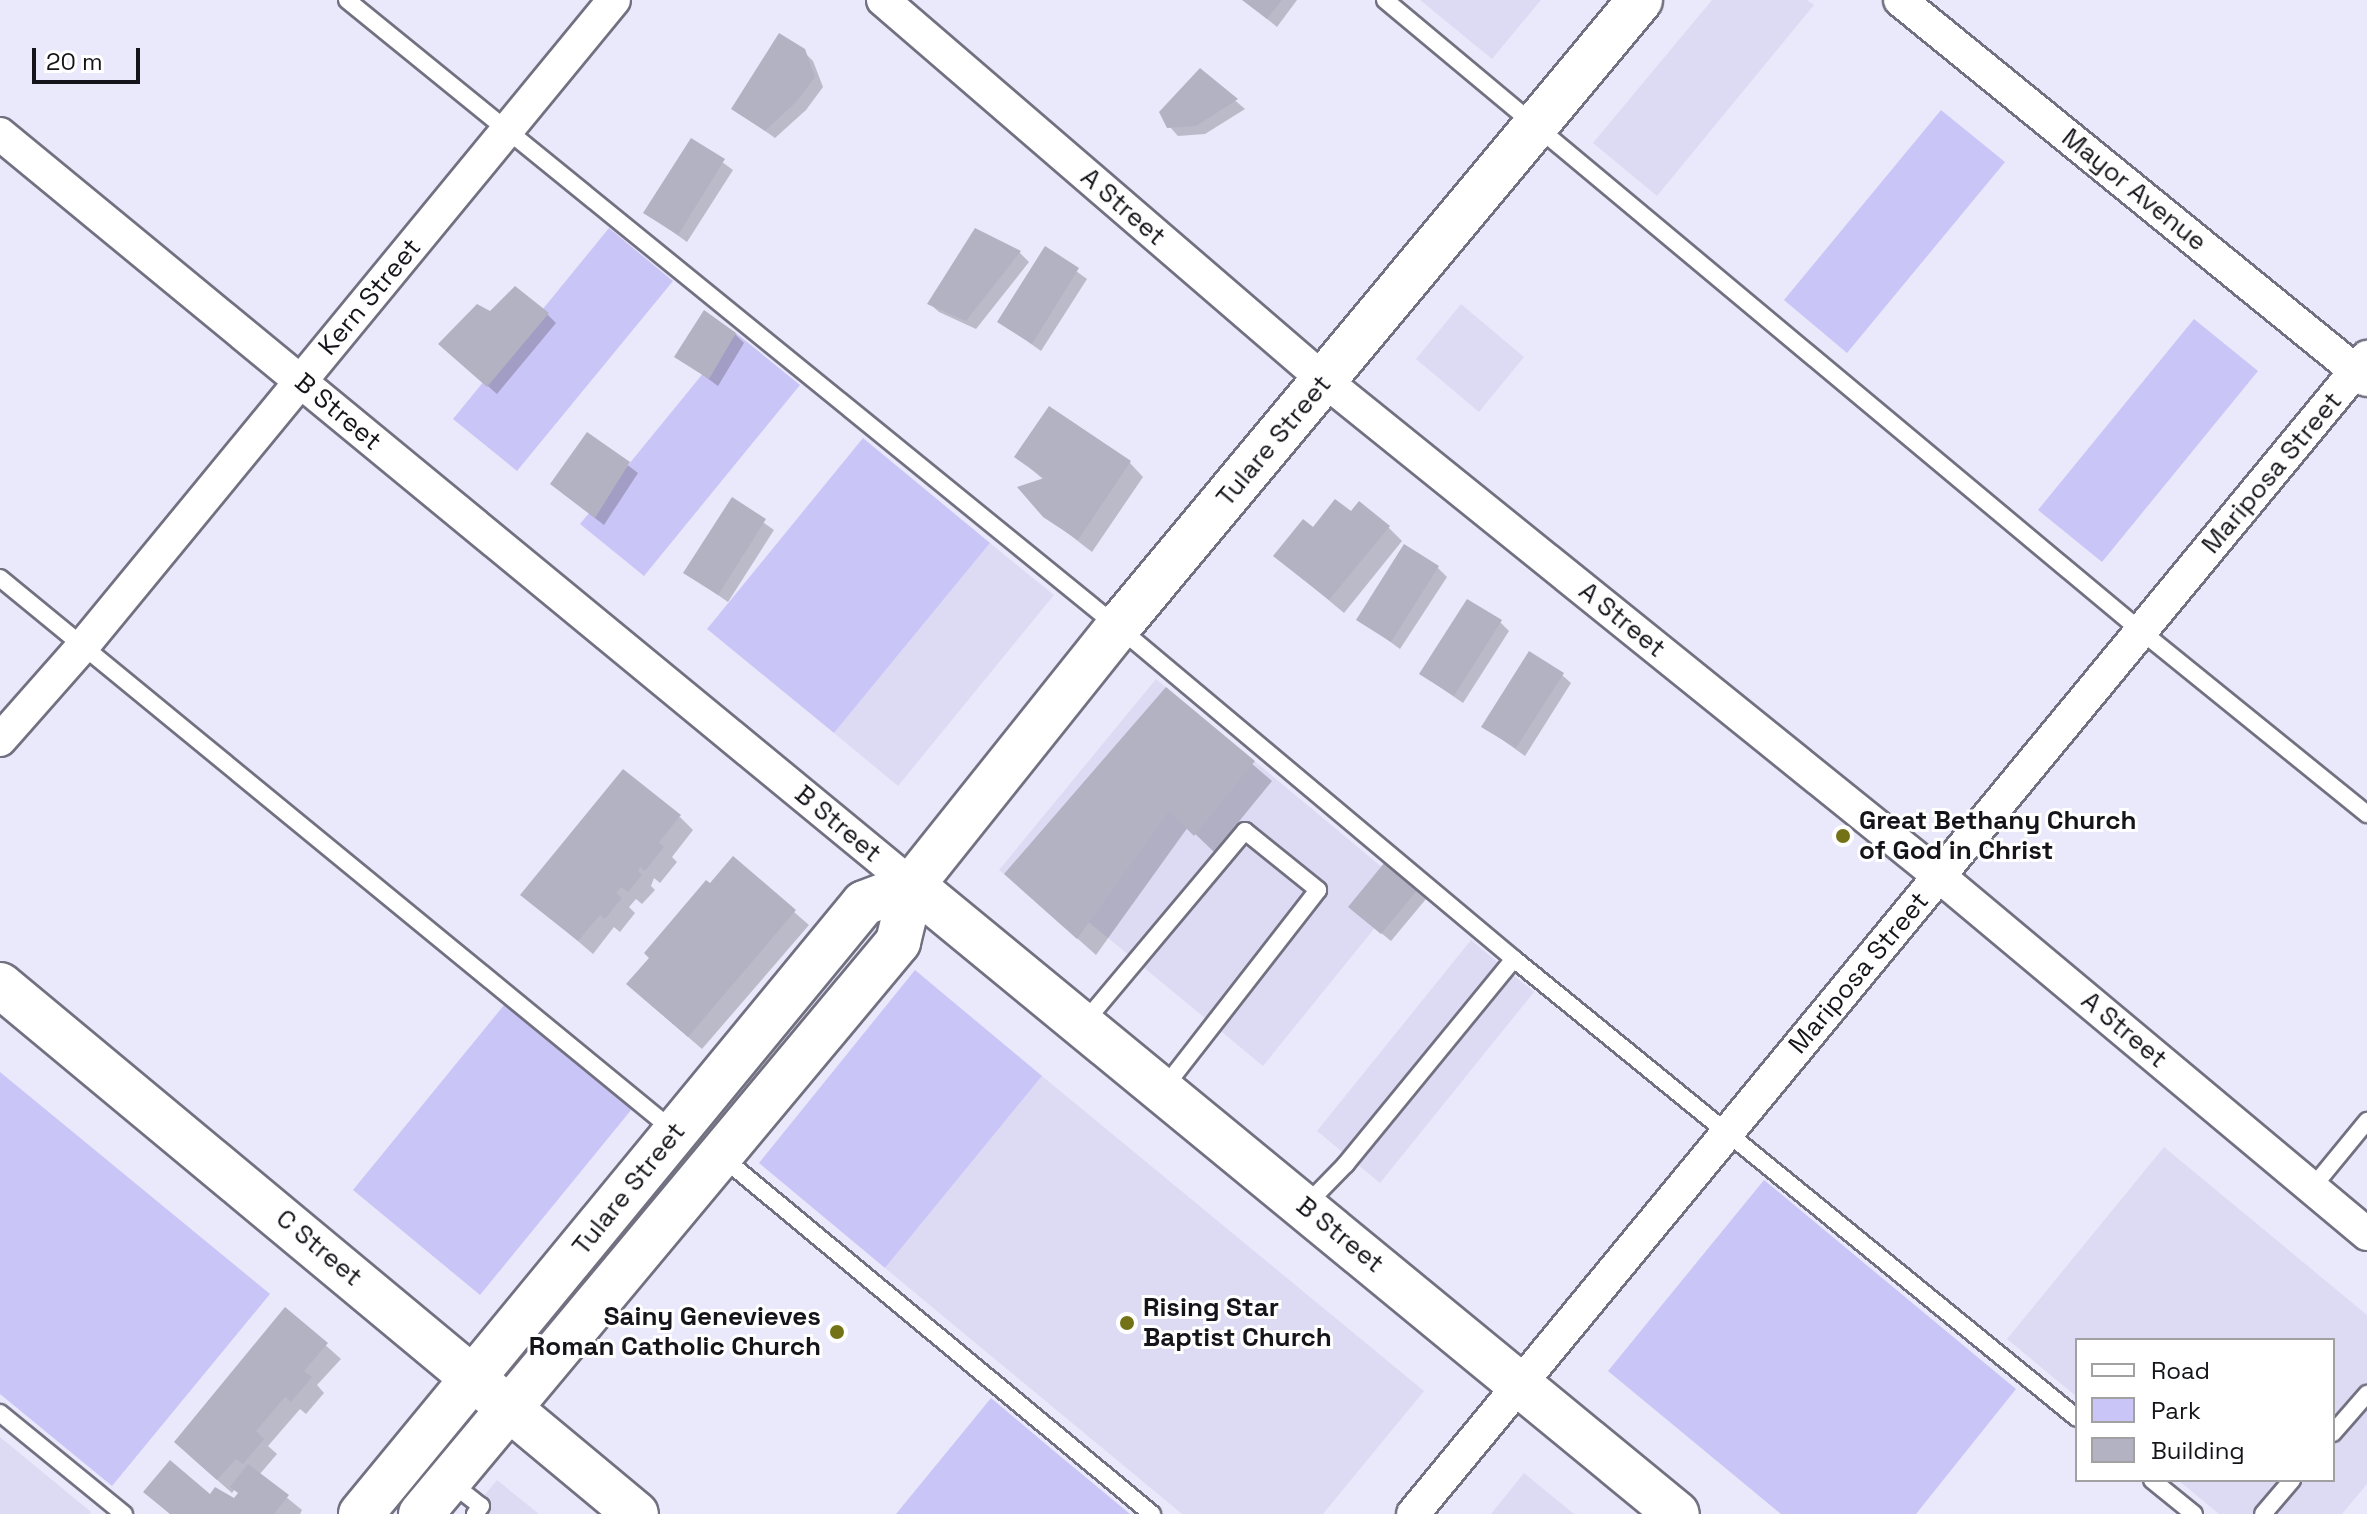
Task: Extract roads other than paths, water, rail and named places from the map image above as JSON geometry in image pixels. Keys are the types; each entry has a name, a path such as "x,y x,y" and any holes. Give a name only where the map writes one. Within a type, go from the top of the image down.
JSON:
{"main road":[{"name":"Tulare Street","path":"421,1514 462,1497 510,1407 898,942 912,885 1118,627 1640,0"},
{"name":"Tulare Street","path":"361,1514 864,903 912,885"},
{"name":"B Street","path":"912,885 1677,1514"},
{"name":"C Street","path":"0,985 636,1514"}],"street":[{"name":"Kern Street","path":"0,740 83,646 614,0"},
{"name":"A Street","path":"883,0 1324,380 1939,876 2367,1234"},
{"name":"Mayor Avenue","path":"1900,0 2363,370"},
{"name":"B Street","path":"0,134 912,885"},
{"name":"Mariposa Street","path":"1413,1514 2141,631 2363,370"}],"lane":[{"path":"347,0 1118,627 1514,959 2075,1416"},
{"path":"1385,0 2141,631 2367,814"},
{"path":"0,578 675,1132"},
{"path":"1083,1024 1245,831 1318,890 1163,1089"},
{"path":"1304,1206 1346,1164 1514,959"},
{"path":"2312,1188 2367,1121"},
{"path":"720,1155 1152,1514"},
{"path":"2335,1431 2367,1394"},
{"path":"0,1413 124,1514"},
{"path":"2154,1482 2194,1514"},
{"path":"2263,1514 2290,1482"}],"place":[{"name":"Great Bethany Church of God in Christ","path":"1843,836"},
{"name":"Rising Star Baptist Church","path":"1127,1323"},
{"name":"Sainy Genevieves Roman Catholic Church","path":"837,1332"}]}
